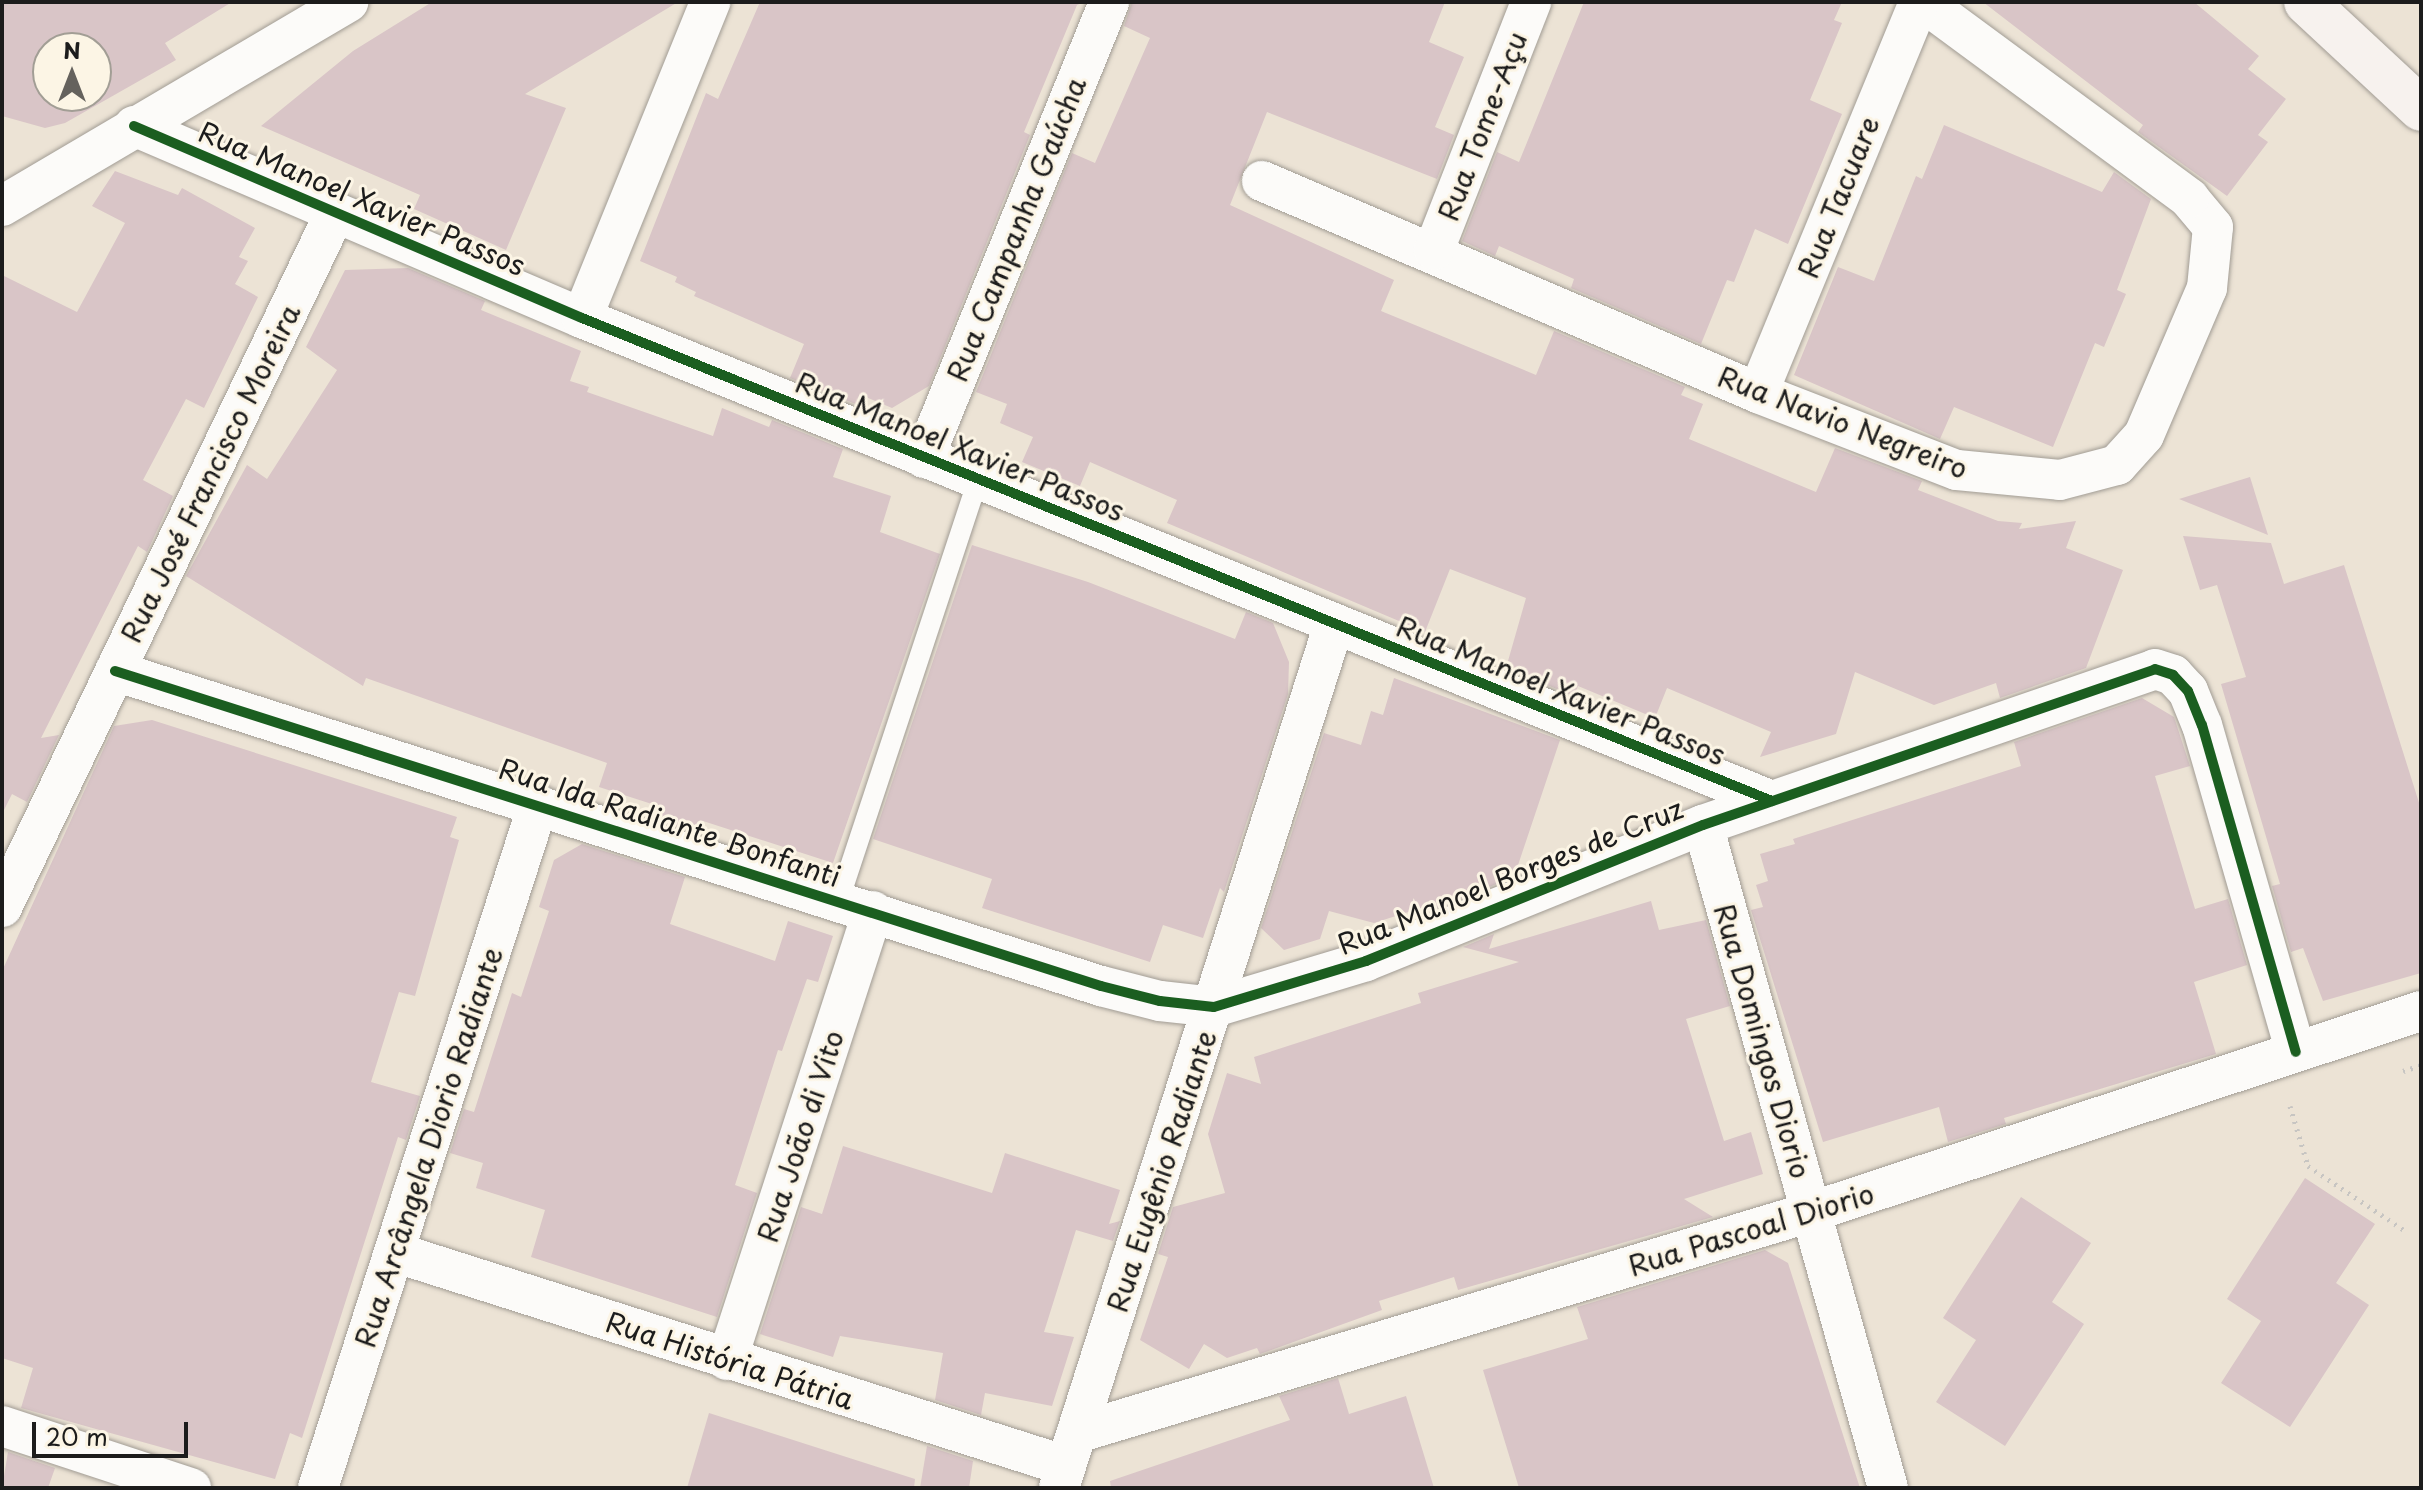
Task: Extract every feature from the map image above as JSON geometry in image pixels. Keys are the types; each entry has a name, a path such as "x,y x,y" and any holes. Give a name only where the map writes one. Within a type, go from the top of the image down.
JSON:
{"main road":[{"path":"2306,2 2421,109"}],"street":[{"path":"11,190 134,126 348,2"},
{"path":"582,318 710,2"},
{"name":"Rua Campanha Gaúcha","path":"924,458 1109,2"},
{"name":"Rua Tome-Açu","path":"1434,250 1531,2"},
{"name":"Rua Navio Negreiro","path":"1262,181 1434,250 1758,393 1957,470 2060,480 2117,465 2144,435 2207,288 2213,227 2189,198 1921,2"},
{"name":"Rua Tacuare","path":"1758,393 1921,2"},
{"name":"Rua Manoel Xavier Passos","path":"134,126 582,318 1772,801"},
{"name":"Rua José Francisco Moreira","path":"2,907 335,213"},
{"name":"Rua Eugênio Radiante","path":"1067,1462 1334,624"},
{"name":"Rua Ida Radiante Bonfanti","path":"115,671 1101,986 1160,1001 1214,1007"},
{"name":"Rua Manoel Borges de Cruz","path":"1214,1007 1366,961 1703,825 2139,671 2173,675 2188,691 2202,725 2296,1052"},
{"name":"Rua Arcângela Diorio Radiante","path":"318,1488 538,805"},
{"name":"Rua Domingos Diorio","path":"1703,825 1888,1488"},
{"name":"Rua João di Vito","path":"727,1360 856,906"},
{"name":"Rua Pascoal Diorio","path":"1067,1462 2421,1011"},
{"name":"Rua História Pátria","path":"394,1252 727,1360 1067,1462"},
{"path":"2,1426 191,1488"}],"lane":[{"path":"856,906 978,479"}],"path":[{"path":"2391,1074 2421,1065"},
{"path":"2303,1102 2288,1106 2308,1166 2407,1232"}],"building":[{"path":"2,2 232,2 165,43 176,60 112,96 112,32 32,32 32,112 84,112 65,123 45,128 2,116"},
{"path":"432,2 678,2 525,94 566,108 506,250 414,209 420,195 261,126 353,51"},
{"path":"760,2 1084,2 1077,5 1024,132 1030,135 929,386 892,408 861,395 858,405 790,378 804,344 694,296 696,292 675,282 677,277 640,261 706,93 718,99"},
{"path":"1132,2 1445,2 1429,42 1464,57 1435,127 1454,135 1437,179 1267,112 1230,205 1394,280 1381,311 1536,375 1554,331 1685,387 1681,395 1703,404 1689,439 1816,492 1835,448 1922,481 1918,490 1998,521 2022,523 2019,529 2076,521 2066,548 2123,570 2086,668 2000,698 1996,683 1934,705 1855,672 1836,734 1760,757 1771,732 1667,688 1655,718 1578,686 1574,696 1506,668 1526,598 1450,569 1425,632 1167,523 1177,500 1090,462 1080,486 1022,462 1033,437 1000,423 1007,404 976,392 1072,153 1095,163 1150,38 1124,26"},
{"path":"1584,2 1842,2 1834,20 1842,23 1810,100 1842,114 1788,244 1755,229 1734,282 1727,280 1701,344 1571,288 1574,279 1499,246 1495,256 1462,241 1497,152 1519,162"},
{"path":"1983,2 2194,2 2259,56 2248,69 2286,99 2258,135 2268,142 2227,196 2138,132 2143,125"},
{"path":"1944,125 2102,192 2114,172 2151,199 2117,290 2126,294 2104,347 2095,343 2053,447 1954,407 1940,439 1794,375 1838,267 1874,281 1916,176 1922,179"},
{"path":"115,171 178,195 182,188 255,228 239,257 248,261 235,284 258,297 204,408 186,399 143,480 173,496 147,552 138,546 41,738 59,735 27,802 12,794 2,814 2,275 77,312 125,223 92,206"},
{"path":"408,268 485,301 481,310 581,351 570,381 589,387 587,392 713,436 722,408 769,427 772,420 843,449 833,477 891,496 880,532 940,554 833,863 703,821 699,834 638,814 655,805 599,787 607,763 366,678 363,686 186,576 247,465 267,479 337,370 306,347 345,270"},
{"path":"2250,477 2268,535 2179,499"},
{"path":"2183,536 2271,543 2284,584 2344,565 2421,809 2421,973 2323,1001 2303,948 2291,952 2272,886 2280,884 2221,684 2246,677 2217,585 2200,590"},
{"path":"972,545 1088,582 1235,639 1246,612 1273,623 1289,662 1288,694 1224,892 1220,888 1203,938 1163,925 1150,962 982,908 992,879 873,839"},
{"path":"1394,678 1560,740 1514,877 1434,909 1433,904 1374,923 1329,911 1320,939 1284,950 1261,928 1324,733 1361,745 1371,711 1383,715"},
{"path":"2142,698 2174,717 2190,766 2155,776 2195,909 2228,899 2247,965 2194,982 2216,1054 2004,1118 2006,1124 1948,1142 1939,1107 1823,1142 1751,910 1763,907 1756,885 1768,881 1760,854 1795,844 1793,839 2021,766 2014,742"},
{"path":"152,720 457,817 450,837 459,840 415,996 399,992 371,1082 420,1096 406,1140 398,1137 302,1438 290,1433 275,1479 21,1408 33,1368 2,1358 2,971 114,726"},
{"path":"582,844 685,877 670,924 775,961 788,921 833,936 818,982 807,979 782,1051 778,1050 735,1185 757,1193 717,1317 531,1257 545,1210 476,1188 483,1163 450,1153 464,1109 474,1112 512,993 521,997 549,911 539,907 554,860"},
{"path":"1651,901 1659,930 1706,920 1730,1006 1686,1019 1724,1141 1751,1132 1763,1174 1684,1199 1713,1217 1458,1290 1454,1277 1379,1301 1382,1310 1260,1354 1257,1348 1227,1358 1204,1344 1189,1369 1140,1340 1168,1257 1158,1254 1173,1207 1225,1193 1208,1134 1227,1073 1261,1084 1254,1057 1421,1003 1418,993 1519,962 1463,947 1494,934 1489,949"},
{"path":"843,1146 992,1193 1005,1153 1120,1190 1109,1224 1120,1221 1113,1241 1076,1230 1044,1332 1074,1337 1052,1406 985,1393 981,1415 935,1400 943,1353 840,1336 833,1357 760,1334 801,1207 822,1214"},
{"path":"2305,1178 2375,1224 2336,1283 2369,1305 2290,1427 2221,1383 2261,1321 2227,1299"},
{"path":"2021,1197 2091,1243 2052,1302 2084,1324 2005,1446 1936,1402 1976,1340 1943,1318"},
{"path":"1765,1250 1788,1263 1860,1488 1519,1488 1483,1370 1588,1339 1577,1307"},
{"path":"1338,1378 1349,1414 1406,1396 1434,1488 1111,1488 1110,1481 1290,1420 1279,1396"},
{"path":"709,1413 915,1479 914,1488 687,1488"},
{"path":"927,1446 973,1461 969,1488 920,1488"},
{"path":"8,1452 55,1468 48,1488 2,1488"}],"cycle path":[{"path":"134,126 582,318 1772,801"},
{"path":"115,671 1101,986 1160,1001 1214,1007 1366,961 1703,825 2155,669 2173,675 2188,691 2202,725 2296,1052"}]}
